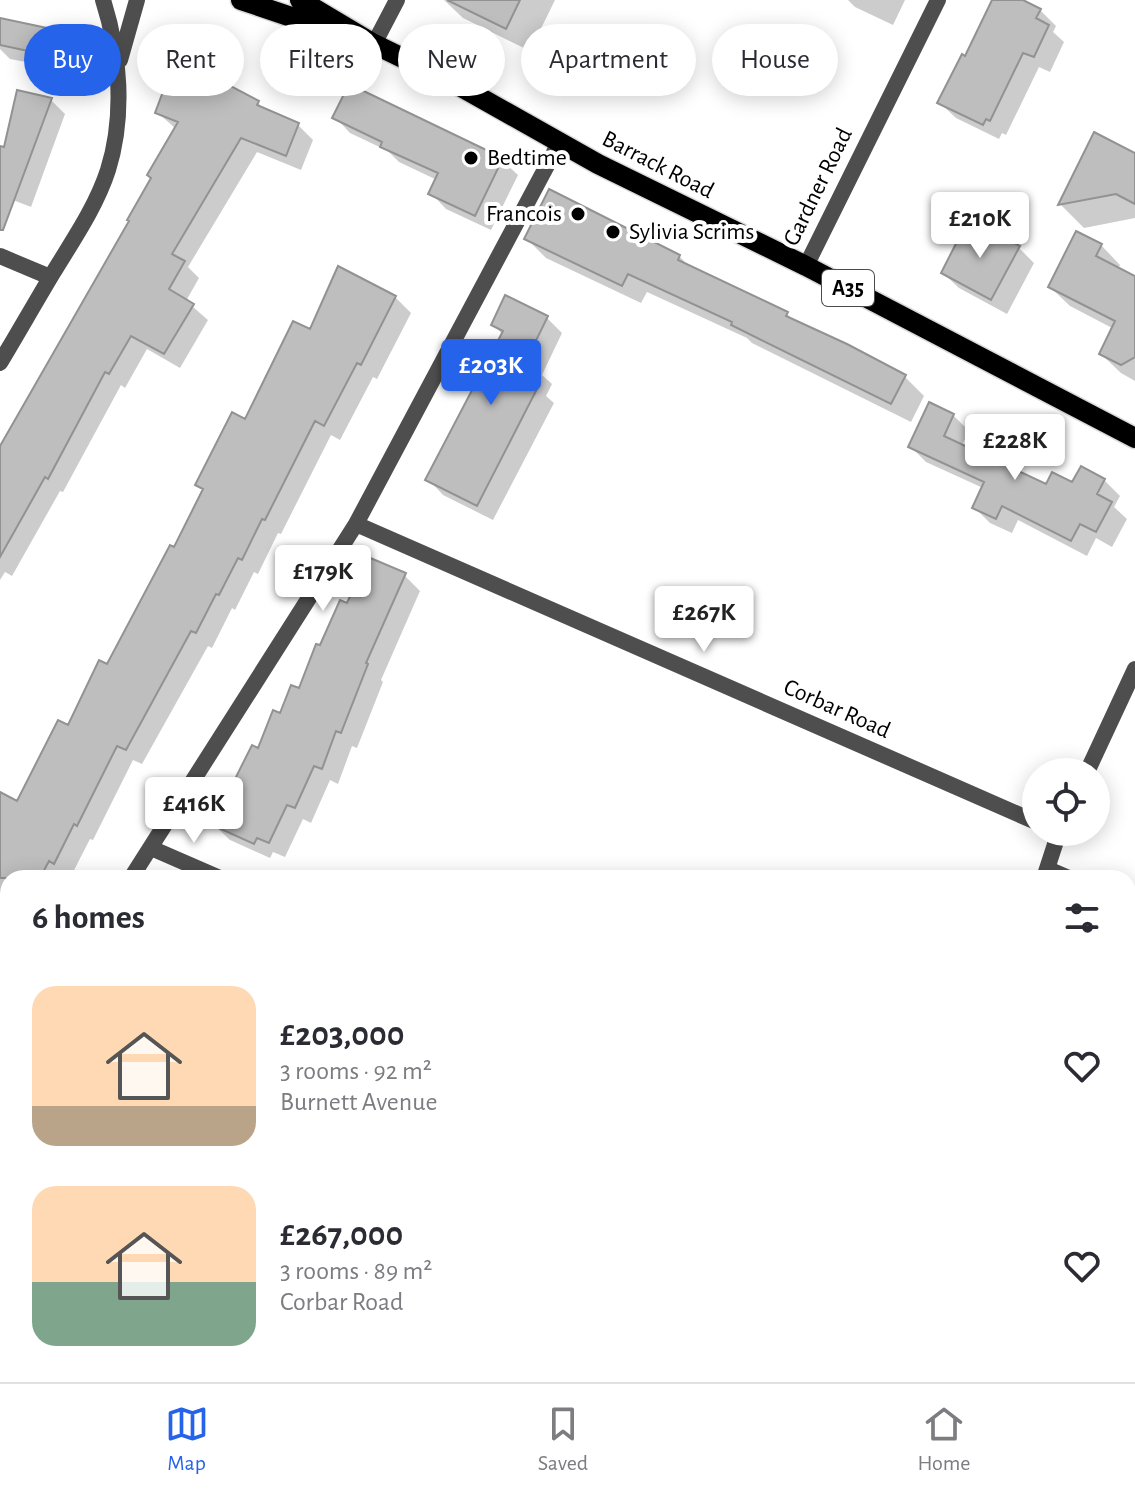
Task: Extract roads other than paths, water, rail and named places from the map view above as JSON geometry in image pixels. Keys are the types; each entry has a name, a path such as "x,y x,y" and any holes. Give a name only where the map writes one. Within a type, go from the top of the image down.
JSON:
{"main road":[{"name":"Barrack Road","path":"241,0 314,24"},
{"name":"Barrack Road","path":"300,0 340,24"},
{"name":"Barrack Road","path":"382,48 456,84 559,143 806,266 1135,438"}],"street":[{"path":"103,0 111,24"},
{"path":"121,56 137,0"},
{"path":"382,29 397,0"},
{"name":"Gardner Road","path":"806,266 938,0"},
{"path":"0,363 92,209 108,169 116,124 117,96"},
{"path":"136,870 356,524 559,143"},
{"path":"0,256 50,277"},
{"name":"Corbar Road","path":"356,524 1022,816"},
{"path":"1094,758 1135,669"},
{"path":"1047,870 1055,846"},
{"path":"151,848 202,870"}],"place":[{"name":"Bedtime","path":"471,158"},
{"name":"Francois","path":"578,214"},
{"name":"Sylivia Scrims","path":"613,232"}]}
